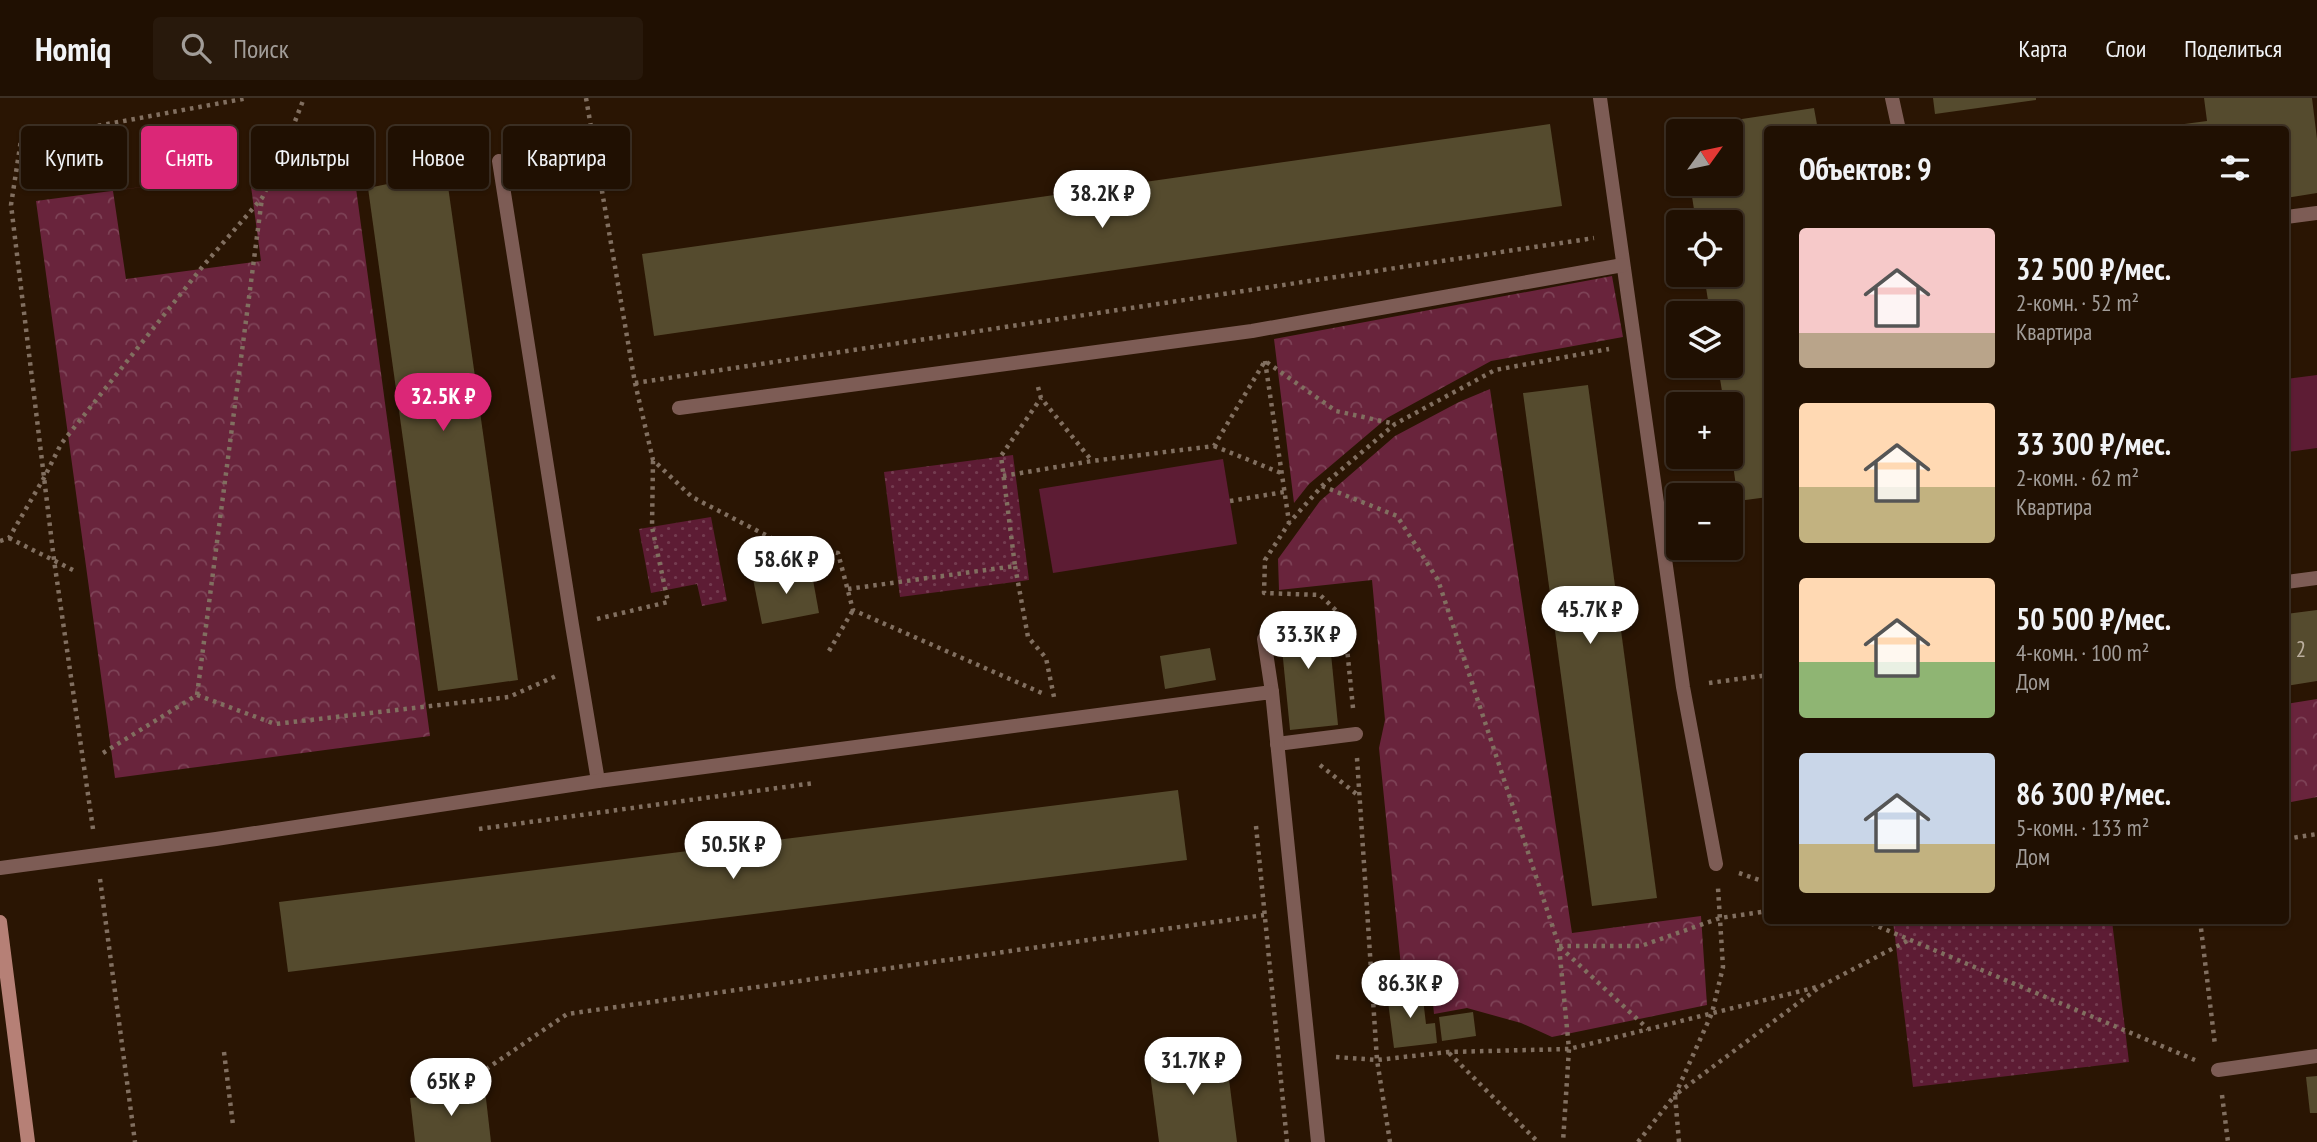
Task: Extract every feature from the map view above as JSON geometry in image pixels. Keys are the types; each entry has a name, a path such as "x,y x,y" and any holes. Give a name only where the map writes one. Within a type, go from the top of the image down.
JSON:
{"main road":[{"path":"0,922 28,1142"}],"lane":[{"path":"1600,98 1683,687 1716,864"},
{"path":"1892,98 1898,126"},
{"path":"499,161 598,781"},
{"path":"2289,217 2317,213"},
{"path":"679,408 1252,331 1623,265"},
{"path":"2289,582 2317,578"},
{"path":"1264,639 1272,692 1285,743 1318,1142"},
{"path":"0,868 598,781 1272,692"},
{"path":"1285,743 1356,734"},
{"path":"2218,1070 2317,1056"}],"path":[{"path":"135,1142 54,560 11,205 21,140 248,98"},
{"path":"0,541 9,538 61,444 203,266 262,198 277,168 304,98"},
{"path":"572,625 668,602 652,527 653,460 635,383 586,98"},
{"path":"197,695 262,198"},
{"path":"635,383 1619,234"},
{"path":"1252,331 1265,361 1289,523"},
{"path":"1390,1142 1377,1060 1356,734 1344,618 1320,595 1264,593 1265,560 1289,523 1322,486 1395,424 1494,370 1634,345"},
{"path":"1265,361 1336,411 1395,424"},
{"path":"1213,446 1265,361"},
{"path":"853,610 1054,698 1046,658 1028,637 1015,566 1001,456 1041,398 1092,461"},
{"path":"1003,476 1092,461 1213,446 1281,473"},
{"path":"653,460 692,497 781,543 838,553 853,610 829,651"},
{"path":"1322,486 1397,516 1438,580 1559,946 1569,1049 1563,1142"},
{"path":"1230,501 1284,492"},
{"path":"9,538 77,572"},
{"path":"848,589 1015,566"},
{"path":"197,695 275,724 509,696 562,673"},
{"path":"1733,678 1764,675"},
{"path":"103,753 197,695"},
{"path":"1285,743 1359,796"},
{"path":"474,830 819,782"},
{"path":"1255,819 1287,1142"},
{"path":"2289,839 2317,834"},
{"path":"1679,1142 1675,1095 1712,1013 1723,967 1716,864"},
{"path":"1559,946 1641,946 1720,918 1764,912"},
{"path":"480,1074 567,1014 1264,915"},
{"path":"1873,924 2218,1070"},
{"path":"2200,924 2228,1142"},
{"path":"1637,1142 1675,1095 1821,986 1910,939"},
{"path":"1559,946 1649,1029"},
{"path":"1309,1056 1377,1060 1448,1052 1569,1049 1821,986"},
{"path":"224,1052 233,1125"},
{"path":"1448,1052 1538,1142"}],"shaded area":[{"path":"2317,375 2317,448 2289,452 2289,379"},
{"path":"1013,455 1029,580 900,597 884,472"},
{"path":"1223,459 1237,544 1053,573 1039,489"},
{"path":"711,517 727,601 702,606 697,584 651,593 639,529"},
{"path":"1893,924 2112,924 2129,1062 1913,1087"}],"green space":[{"path":"141,187 113,191 126,279 261,261 251,189 356,189 430,736 115,778 36,201"},
{"path":"1612,276 1623,337 1491,361 1387,418 1309,484 1294,503 1274,339"},
{"path":"1490,389 1572,933 1701,916 1707,1005 1552,1037 1521,1023 1467,1008 1434,1014 1431,983 1403,986 1379,748 1385,720 1372,580 1279,590 1278,559 1320,501 1395,436"},
{"path":"2317,699 2317,797 2289,802 2289,704"}],"building":[{"path":"1933,98 2036,98 2036,100 1935,114"},
{"path":"2204,98 2312,98 2317,139 2317,193 2289,198 2289,126 2169,126 2207,121"},
{"path":"1814,108 1817,126 1764,126 1764,498 1743,500 1743,483 1736,483 1734,469 1743,469 1743,392 1722,392 1720,378 1743,378 1743,301 1708,301 1706,287 1743,287 1743,210 1694,210 1692,196 1743,196 1741,119"},
{"path":"1550,124 1562,206 654,336 642,254"},
{"path":"388,184 388,189 448,189 518,680 438,691 368,189"},
{"path":"1588,385 1657,898 1592,906 1523,393"},
{"path":"811,569 819,613 762,624 753,579"},
{"path":"2317,610 2317,681 2289,686 2289,614"},
{"path":"1327,613 1338,725 1290,730 1279,618"},
{"path":"1210,648 1216,680 1165,689 1160,656"},
{"path":"1178,790 1187,860 288,972 279,902"},
{"path":"1422,990 1426,1024 1435,1023 1437,1043 1394,1048 1387,994"},
{"path":"1473,1012 1476,1036 1442,1041 1439,1017"},
{"path":"1225,1048 1237,1142 1159,1142 1148,1058"},
{"path":"2317,1076 2317,1113 2310,1113 2306,1077"},
{"path":"485,1090 491,1142 415,1142 410,1098"}]}
